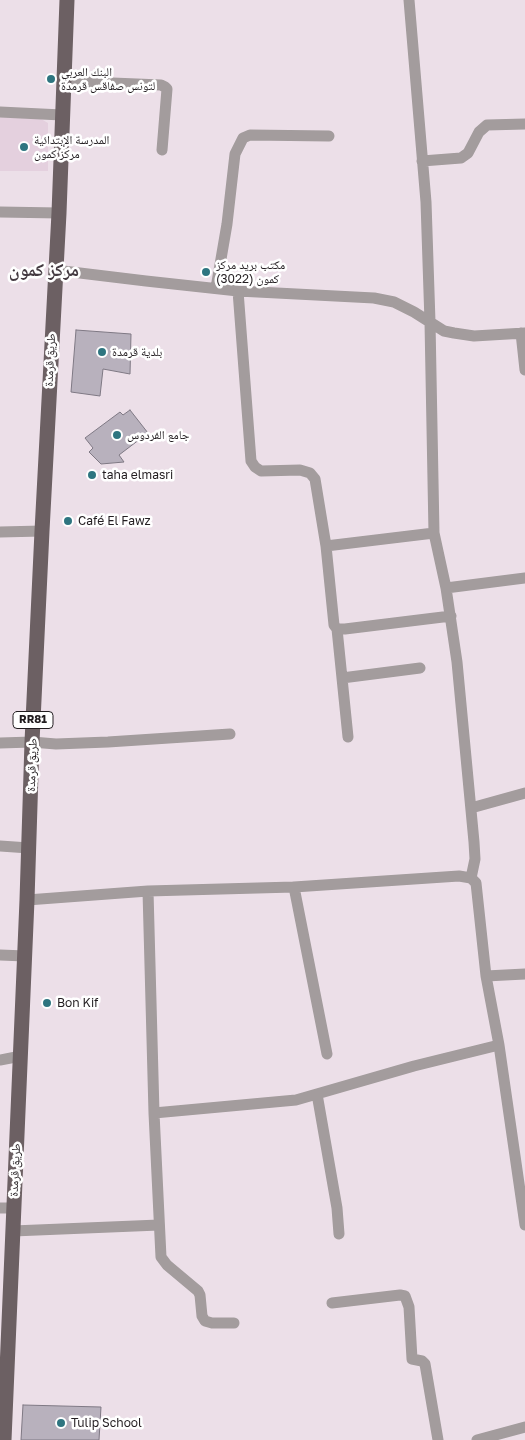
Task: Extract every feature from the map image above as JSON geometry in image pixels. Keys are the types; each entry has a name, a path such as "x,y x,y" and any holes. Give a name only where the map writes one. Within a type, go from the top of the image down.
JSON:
{"main road":[{"name":"طريق قرمدة","path":"4,1440 13,1231 7,1208 21,1056 32,742 59,213 66,0"}],"street":[{"path":"409,0 426,202 434,533 451,616 475,859 471,878"},
{"path":"64,81 161,85 167,89 162,150"},
{"path":"0,112 62,115"},
{"path":"422,161 461,158 468,153 479,132 487,126 525,124"},
{"path":"216,288 236,154 243,138 250,135 329,136"},
{"path":"0,212 59,213"},
{"path":"55,270 146,282 238,291 374,298 394,302 444,331 474,336 523,333 525,370"},
{"path":"238,291 251,461 261,471 306,471 315,479 326,546 333,622 337,629 348,738"},
{"path":"0,532 42,531"},
{"path":"326,546 434,533"},
{"path":"446,588 525,578"},
{"path":"337,629 451,616"},
{"path":"342,678 420,668"},
{"path":"0,743 32,742 56,744 108,742 230,734"},
{"path":"470,808 525,793"},
{"path":"0,846 29,848"},
{"path":"27,900 148,891 294,887 459,876 471,878 476,883 486,976 499,1045 525,1225"},
{"path":"294,887 327,1054"},
{"path":"148,891 154,1113 162,1256 167,1265 198,1291 203,1318 212,1323 234,1323"},
{"path":"0,954 25,956"},
{"path":"486,976 525,974"},
{"path":"154,1113 296,1100 414,1066 499,1045"},
{"path":"0,1060 21,1056"},
{"path":"317,1094 337,1208 339,1234"},
{"path":"13,1231 160,1225"},
{"path":"332,1303 405,1296 409,1307 412,1359 422,1361 425,1364 438,1440"},
{"path":"477,1440 491,1438 525,1427"}],"shaded area":[{"name":"المدرسة الإبتدائية مركز كمون","path":"0,117 41,119 48,123 48,171 0,171"}],"building":[{"name":"بلدية قرمدة","path":"76,330 131,334 130,374 103,369 100,396 71,392"},
{"name":"جامع الفردوس","path":"130,410 148,433 119,455 124,462 101,464 89,452 93,448 85,438 120,412 123,415"},
{"name":"Tulip School","path":"23,1405 101,1407 99,1440 21,1440"}],"place":[{"name":"البنك العربي لتونس صفاقس قرمدة","path":"51,79"},
{"name":"المدرسة الإبتدائية مركز كمون","path":"24,147"},
{"name":"مكتب بريد مركز كمون (3022)","path":"206,272"},
{"name":"بلدية قرمدة","path":"102,352"},
{"name":"جامع الفردوس","path":"117,435"},
{"name":"taha elmasri","path":"92,475"},
{"name":"Café El Fawz","path":"68,521"},
{"name":"Bon Kif","path":"47,1003"},
{"name":"Tulip School","path":"61,1423"}],"district":[{"name":"مركز كمون","path":"44,270"}]}
